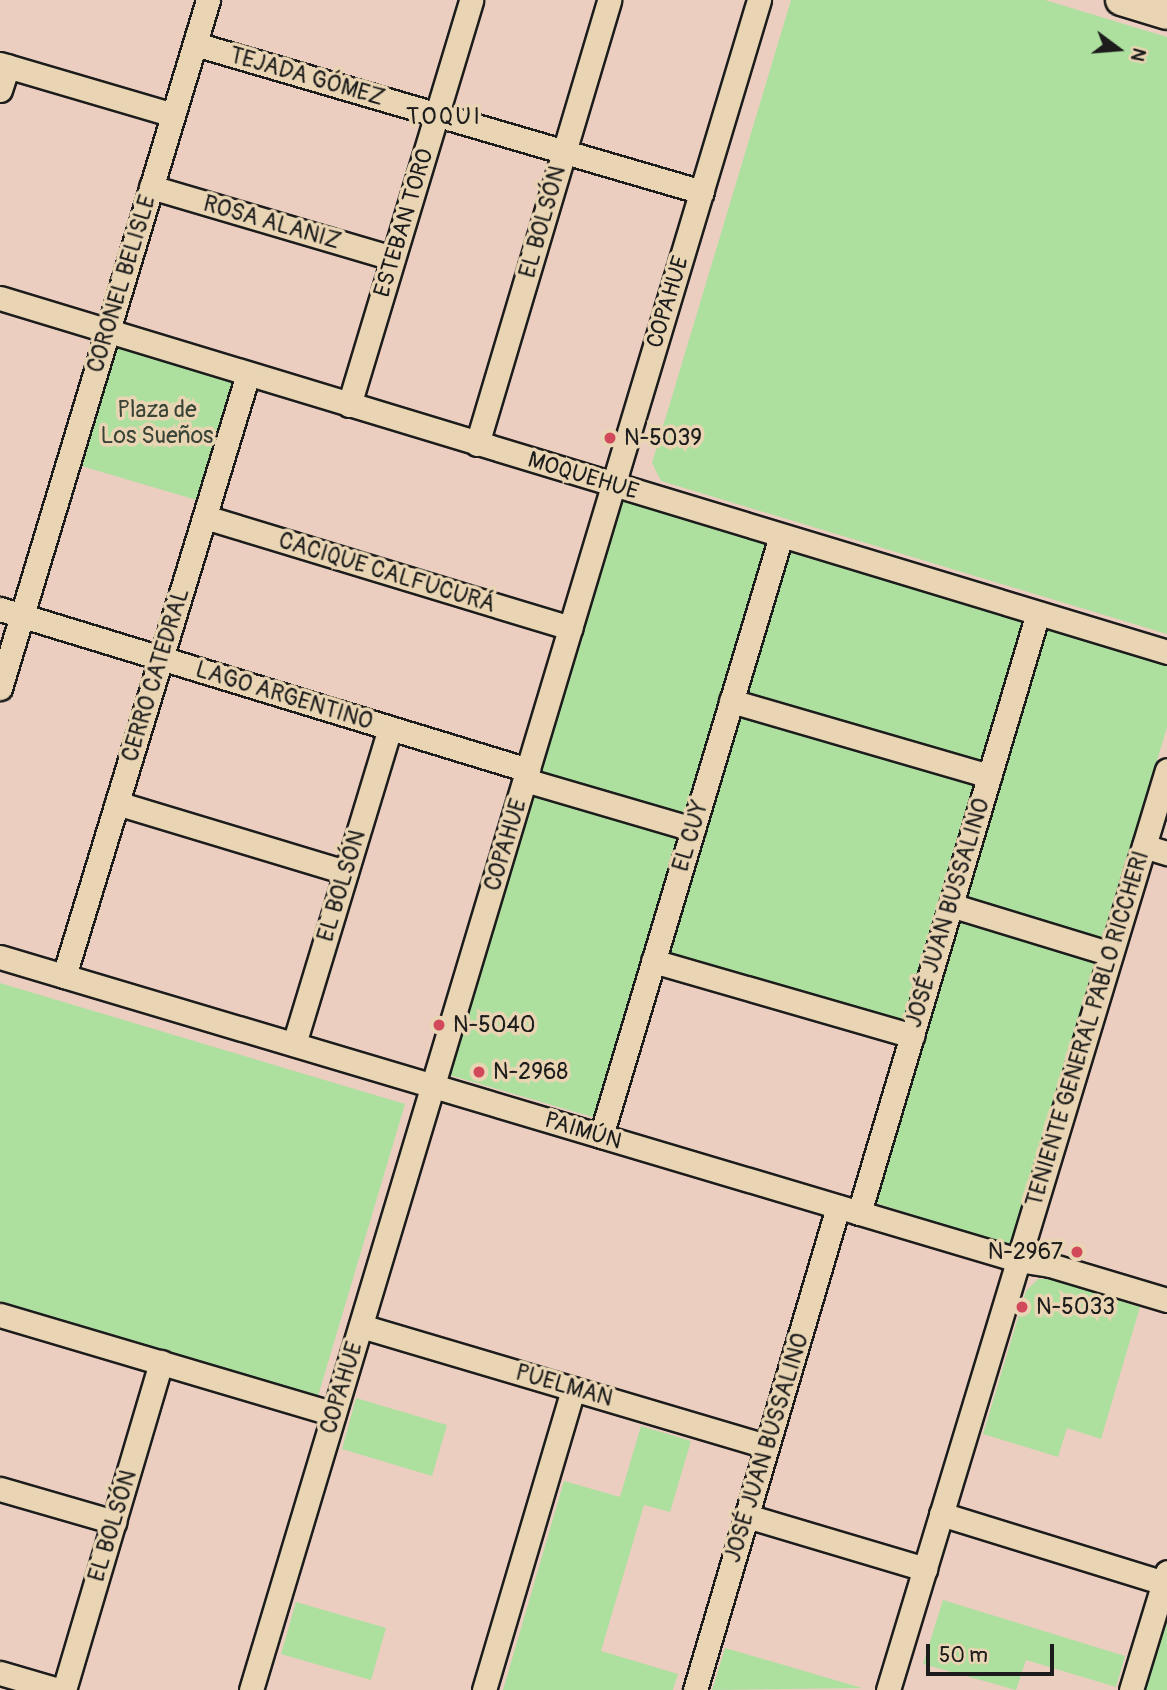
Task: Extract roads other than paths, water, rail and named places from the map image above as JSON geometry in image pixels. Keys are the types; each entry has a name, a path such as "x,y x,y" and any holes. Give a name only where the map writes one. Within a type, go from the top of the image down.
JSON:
{"main road":[{"path":"1121,0 1167,14"}],"street":[{"name":"CORONEL BELISLE","path":"0,688 11,613 108,331 208,0"},
{"name":"ESTEBAN TORO","path":"349,405 471,0"},
{"name":"EL BOLSÓN","path":"477,444 609,0"},
{"name":"COPAHUE","path":"251,1690 759,0"},
{"name":"TEJADA GÓMEZ","path":"195,44 702,192"},
{"path":"0,90 4,65 173,115"},
{"name":"ROSA ALANIZ","path":"151,187 393,258"},
{"name":"MOQUEHUE","path":"0,298 1167,652"},
{"name":"CERRO CATEDRAL","path":"64,976 248,374"},
{"name":"CACIQUE CALFUCURÁ","path":"205,517 570,628"},
{"name":"EL CUY","path":"601,1136 780,536"},
{"name":"LAGO ARGENTINO","path":"11,613 390,728 693,829"},
{"name":"JOSÉ JUAN BUSSALINO","path":"695,1690 767,1446 912,1036 1038,614"},
{"path":"731,701 989,776"},
{"name":"EL BOLSÓN","path":"294,1044 390,728"},
{"name":"TENIENTE GENERAL PABLO RICCHERI","path":"888,1690 1167,770"},
{"path":"117,803 346,872"},
{"path":"1144,846 1167,853"},
{"path":"951,905 1111,954"},
{"name":"PAIMÚN","path":"0,957 1018,1260 1043,1263 1167,1300"},
{"path":"653,961 912,1036"},
{"path":"0,1314 334,1414"},
{"name":"PUELMAN","path":"360,1326 767,1446"},
{"name":"EL BOLSÓN","path":"64,1690 161,1362"},
{"path":"484,1690 573,1389"},
{"path":"0,1489 114,1522"},
{"path":"942,1514 1166,1580 1131,1690"},
{"path":"747,1516 925,1569"},
{"path":"0,1673 58,1690"}],"place":[{"name":"N-5039","path":"610,438"},
{"name":"N-5040","path":"439,1025"},
{"name":"N-2968","path":"479,1072"},
{"name":"N-2967","path":"1077,1252"},
{"name":"N-5033","path":"1022,1307"}],"district":[{"name":"TOQUI","path":"444,117"}],"park label":[{"name":"Plaza de Los Sueños","path":"157,423"}]}
